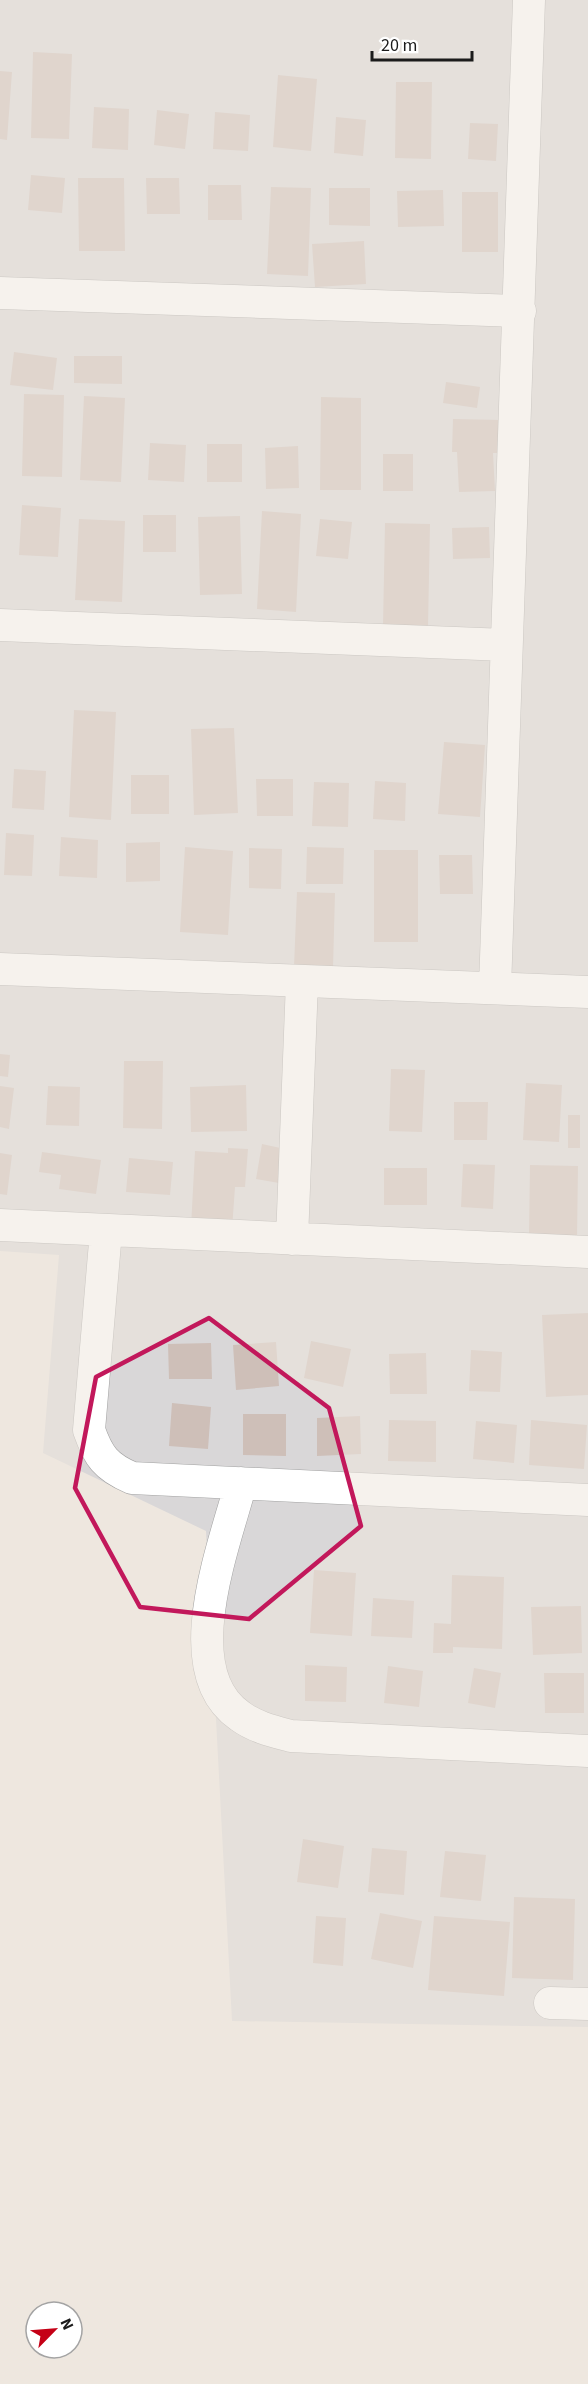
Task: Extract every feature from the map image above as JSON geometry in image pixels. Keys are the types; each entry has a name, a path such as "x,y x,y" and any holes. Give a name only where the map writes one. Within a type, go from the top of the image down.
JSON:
{"street":[{"path":"495,988 529,0"},
{"path":"0,293 520,311"},
{"path":"0,624 506,645"},
{"path":"0,969 588,992"},
{"path":"292,1239 302,982"},
{"path":"0,1224 106,1231 588,1252"},
{"path":"106,1231 89,1430 94,1445 103,1460 113,1470 132,1478 588,1500"},
{"path":"241,1483 209,1602 206,1637 208,1662 213,1680 221,1696 237,1715 258,1727 291,1736 588,1751"},
{"path":"550,2003 588,2004"}],"highlighted area":[{"path":"209,1318 329,1408 361,1526 249,1619 140,1607 75,1488 96,1377"}],"shaded area":[{"path":"0,0 588,0 588,2027 232,2021 206,1531 43,1453 59,1255 0,1251"}],"building":[{"path":"33,52 72,54 69,139 31,138"},
{"path":"0,71 12,72 7,140 0,139"},
{"path":"278,75 317,79 311,151 273,147"},
{"path":"396,82 432,82 431,159 395,158"},
{"path":"94,107 129,109 128,150 92,148"},
{"path":"157,110 189,114 185,149 154,145"},
{"path":"215,112 250,115 248,151 213,149"},
{"path":"336,117 366,120 363,156 334,153"},
{"path":"470,123 498,124 496,161 468,159"},
{"path":"31,175 65,178 62,213 28,210"},
{"path":"78,178 124,178 125,251 79,251"},
{"path":"146,178 179,178 180,214 147,214"},
{"path":"208,185 241,185 242,220 208,220"},
{"path":"271,187 311,188 308,276 267,274"},
{"path":"329,188 370,188 370,226 329,225"},
{"path":"443,190 444,226 398,227 397,191"},
{"path":"462,192 498,192 498,252 462,252"},
{"path":"364,241 366,284 315,287 312,244"},
{"path":"14,352 57,358 53,390 10,385"},
{"path":"74,356 122,356 122,384 74,383"},
{"path":"446,382 480,387 477,408 443,403"},
{"path":"24,394 64,395 62,477 22,476"},
{"path":"84,396 125,398 121,482 80,480"},
{"path":"321,397 361,398 361,490 320,490"},
{"path":"453,419 503,420 502,453 493,453 495,491 459,492 457,452 452,452"},
{"path":"150,443 186,445 184,482 148,480"},
{"path":"207,444 242,444 242,482 207,482"},
{"path":"298,446 299,488 266,489 265,448"},
{"path":"383,454 413,454 413,491 383,491"},
{"path":"22,505 61,508 58,557 19,555"},
{"path":"262,511 301,514 296,612 257,609"},
{"path":"143,515 176,515 176,552 143,552"},
{"path":"240,516 242,594 200,595 198,517"},
{"path":"79,519 125,521 122,602 75,600"},
{"path":"320,519 352,522 348,559 316,556"},
{"path":"385,523 430,524 428,627 383,626"},
{"path":"489,527 490,558 453,559 452,528"},
{"path":"74,710 116,712 111,820 69,817"},
{"path":"234,728 238,813 194,815 191,729"},
{"path":"444,742 485,745 480,817 438,814"},
{"path":"14,769 46,771 44,810 12,808"},
{"path":"131,775 169,775 169,814 131,814"},
{"path":"256,779 293,779 293,816 257,816"},
{"path":"375,781 406,783 405,821 373,819"},
{"path":"314,782 349,783 348,827 312,826"},
{"path":"6,833 34,835 32,876 4,875"},
{"path":"61,837 98,840 97,878 59,876"},
{"path":"160,842 160,881 126,882 126,843"},
{"path":"185,847 233,851 228,935 180,932"},
{"path":"307,847 344,848 343,884 306,884"},
{"path":"249,848 282,849 281,889 249,888"},
{"path":"374,850 418,850 418,942 374,942"},
{"path":"439,855 472,855 473,894 440,894"},
{"path":"297,892 335,893 333,968 294,967"},
{"path":"0,1054 10,1055 8,1077 0,1076"},
{"path":"124,1061 163,1061 162,1129 123,1128"},
{"path":"391,1069 425,1070 422,1132 389,1131"},
{"path":"526,1083 562,1085 559,1142 523,1140"},
{"path":"246,1085 247,1131 191,1132 190,1087"},
{"path":"0,1086 14,1088 9,1129 0,1127"},
{"path":"48,1086 80,1087 79,1126 46,1125"},
{"path":"454,1102 488,1102 487,1140 454,1140"},
{"path":"568,1115 580,1115 580,1148 568,1148"},
{"path":"262,1144 285,1149 279,1183 256,1179"},
{"path":"228,1148 248,1149 245,1187 235,1187 232,1229 191,1227 195,1151 228,1153"},
{"path":"42,1152 101,1160 96,1194 59,1189 61,1175 39,1172"},
{"path":"0,1153 12,1155 7,1195 0,1194"},
{"path":"129,1158 173,1162 170,1195 126,1192"},
{"path":"463,1164 495,1165 493,1209 461,1207"},
{"path":"530,1165 578,1166 577,1238 529,1237"},
{"path":"384,1168 427,1168 427,1205 384,1205"},
{"path":"588,1313 588,1395 546,1397 542,1315"},
{"path":"311,1341 351,1349 343,1387 304,1378"},
{"path":"276,1342 279,1386 236,1390 233,1345"},
{"path":"211,1343 212,1379 169,1379 168,1344"},
{"path":"471,1350 502,1352 500,1392 469,1391"},
{"path":"426,1353 427,1394 390,1394 389,1354"},
{"path":"172,1403 211,1407 208,1449 169,1446"},
{"path":"243,1414 286,1414 286,1456 243,1455"},
{"path":"360,1416 361,1454 317,1456 317,1418"},
{"path":"389,1420 436,1421 436,1462 388,1461"},
{"path":"531,1420 587,1425 584,1469 529,1465"},
{"path":"476,1421 517,1425 514,1463 473,1459"},
{"path":"314,1570 356,1573 352,1636 310,1633"},
{"path":"452,1575 504,1577 502,1649 453,1647 453,1653 433,1653 434,1623 451,1624"},
{"path":"373,1598 414,1601 412,1638 371,1636"},
{"path":"581,1606 582,1653 533,1655 531,1607"},
{"path":"305,1665 347,1667 346,1702 305,1701"},
{"path":"388,1666 423,1671 419,1707 384,1703"},
{"path":"474,1668 501,1673 495,1708 468,1703"},
{"path":"544,1673 584,1673 584,1713 545,1713"},
{"path":"303,1839 344,1846 338,1888 297,1882"},
{"path":"372,1848 407,1851 404,1895 368,1892"},
{"path":"445,1851 486,1855 481,1901 440,1897"},
{"path":"514,1897 575,1899 573,1980 512,1978"},
{"path":"380,1913 422,1921 413,1968 371,1959"},
{"path":"316,1916 346,1918 343,1966 313,1963"},
{"path":"434,1916 510,1922 504,1996 428,1990"}]}
